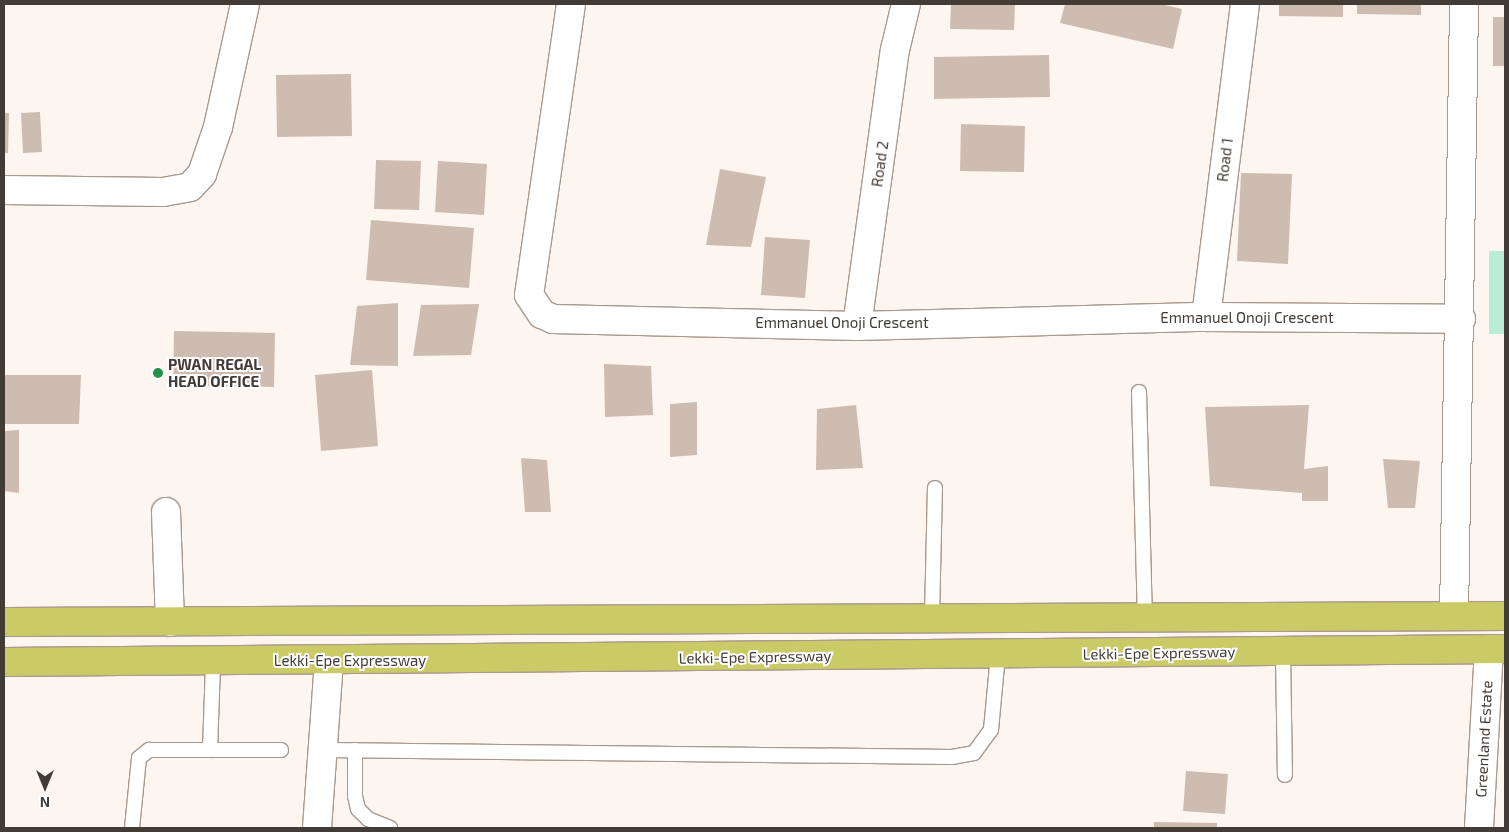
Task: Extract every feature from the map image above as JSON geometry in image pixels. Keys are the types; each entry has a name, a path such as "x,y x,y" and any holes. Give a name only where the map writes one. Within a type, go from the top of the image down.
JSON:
{"highway":[{"path":"4,622 1505,616"},
{"path":"1103,654 1104,617"},
{"name":"Lekki-Epe Expressway","path":"4,662 330,661 1497,649"}],"street":[{"path":"4,190 164,192 190,187 202,174 218,127 245,4"},
{"name":"Emmanuel Onoji Crescent","path":"571,4 529,295 534,306 553,319 857,326 1206,317 1461,319"},
{"name":"Road 2","path":"857,326 895,50 906,4"},
{"name":"Road 1","path":"1206,317 1245,4"},
{"path":"1454,616 1461,319 1464,4"},
{"path":"166,512 170,622"},
{"name":"Greenland Estate","path":"1479,828 1497,649"},
{"path":"317,828 325,750 330,661"}],"lane":[{"path":"1139,392 1144,617"},
{"path":"932,618 935,488"},
{"path":"1283,652 1285,775"},
{"path":"325,750 952,757 974,753 991,730 998,655"},
{"path":"210,750 213,662"},
{"path":"132,828 139,758 150,750 281,750"},
{"path":"355,750 354,796 358,809 368,819 390,828"}],"green space":[{"path":"1489,251 1505,251 1505,334 1489,334"}],"building":[{"path":"951,4 1015,4 1014,30 950,29"},
{"path":"1065,4 1161,4 1182,9 1173,49 1060,23"},
{"path":"1279,4 1343,4 1343,17 1279,16"},
{"path":"1357,4 1421,4 1421,15 1357,14"},
{"path":"1493,17 1505,17 1505,66 1493,66"},
{"path":"1049,55 1050,97 934,99 934,57"},
{"path":"351,74 352,136 277,137 276,75"},
{"path":"40,112 42,152 23,153 21,113"},
{"path":"4,113 9,113 8,153 4,153"},
{"path":"961,124 1025,126 1024,172 960,171"},
{"path":"376,160 421,161 419,210 374,209"},
{"path":"438,161 487,164 484,215 435,212"},
{"path":"720,169 766,177 751,247 706,245"},
{"path":"1241,173 1292,174 1288,264 1237,261"},
{"path":"371,220 474,228 469,288 366,280"},
{"path":"765,237 810,240 805,298 761,295"},
{"path":"398,303 398,366 350,365 357,306"},
{"path":"479,304 471,355 413,356 421,305"},
{"path":"174,331 275,333 274,387 173,385"},
{"path":"604,364 651,366 653,415 605,417"},
{"path":"372,370 378,446 321,451 315,375"},
{"path":"4,375 81,375 79,424 4,424"},
{"path":"697,402 697,455 670,457 670,404"},
{"path":"856,405 863,468 816,470 817,409"},
{"path":"1309,405 1304,469 1328,466 1328,501 1302,501 1302,493 1210,486 1205,407"},
{"path":"19,430 19,493 4,491 4,431"},
{"path":"521,458 547,460 551,512 525,512"},
{"path":"1383,459 1420,461 1415,508 1388,508"},
{"path":"1186,771 1228,774 1225,814 1183,811"},
{"path":"1154,822 1217,823 1217,828 1154,828"}],"place":[{"name":"PWAN REGAL HEAD OFFICE","path":"158,373"}]}
